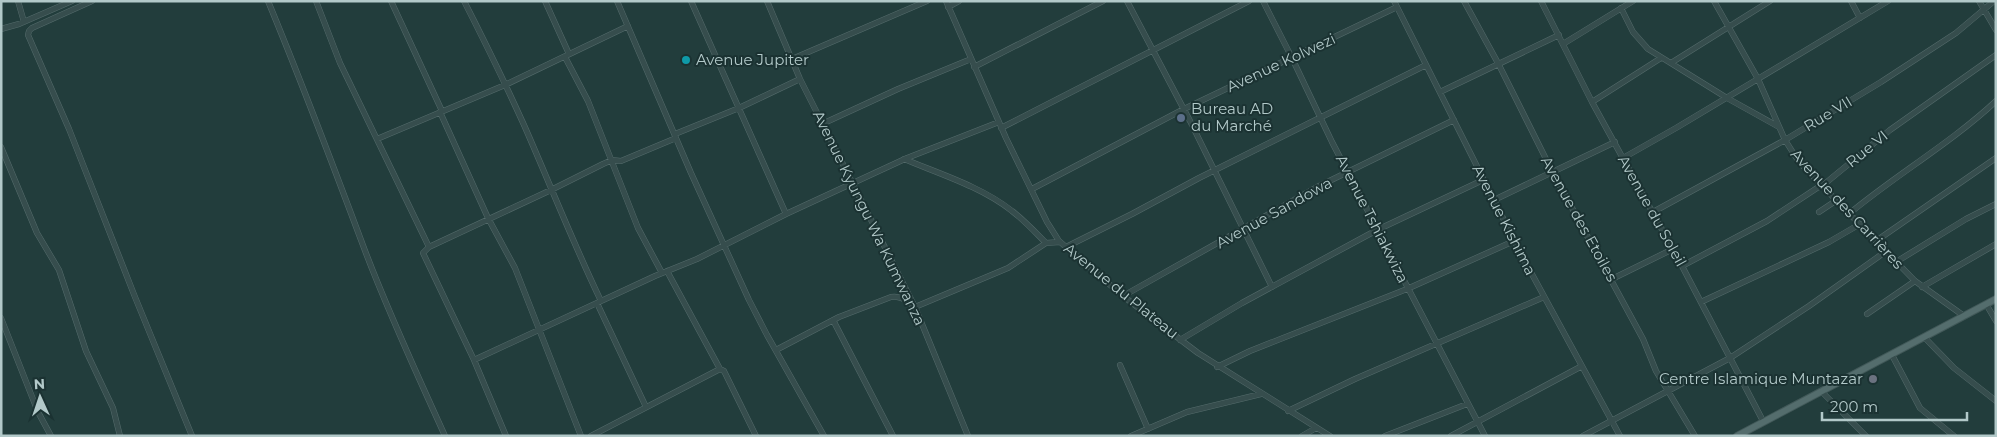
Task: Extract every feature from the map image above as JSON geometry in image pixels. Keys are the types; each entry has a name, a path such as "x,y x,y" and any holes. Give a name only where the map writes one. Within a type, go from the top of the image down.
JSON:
{"main road":[{"path":"1736,436 1996,299"}],"street":[{"path":"18,1 24,22"},
{"path":"1,29 24,22 72,1"},
{"path":"92,1 32,28 28,35 69,129 134,297 192,436"},
{"path":"268,1 330,154 368,257 445,436"},
{"path":"316,1 340,63 429,247"},
{"path":"391,1 488,218 515,268 581,436"},
{"path":"464,1 506,85 646,407"},
{"path":"545,1 612,160 638,228 720,369 724,371 756,436"},
{"path":"617,1 749,300 824,436"},
{"path":"691,1 786,214"},
{"name":"Avenue Kyungu Wa Kumwanza","path":"767,1 800,79 915,308 968,436"},
{"path":"792,59 926,1"},
{"path":"947,4 959,1"},
{"path":"974,68 1103,1"},
{"path":"1127,1 1215,170 1272,287"},
{"path":"1002,128 1249,1"},
{"name":"Avenue Tshiakwiza","path":"1263,1 1407,289 1485,436"},
{"name":"Avenue Kishima","path":"1394,1 1514,241 1620,436"},
{"name":"Avenue des Etoiles","path":"1464,1 1499,65 1552,171 1612,279 1667,390 1695,436"},
{"name":"Avenue du Soleil","path":"1541,1 1592,102 1673,249 1763,421"},
{"path":"1563,44 1632,1"},
{"name":"Avenue des Carrières","path":"1714,1 1758,79 1779,128 1798,162 1838,200 1914,281 1964,316"},
{"path":"1671,63 1770,1"},
{"path":"1851,1 1860,18"},
{"path":"1622,158 1727,98 1888,1"},
{"path":"1979,1 1996,30"},
{"name":"Rue VII","path":"1653,212 1785,140 1922,56 1956,34 1985,11 1994,1"},
{"name":"Avenue du Plateau","path":"947,4 998,122 1047,222 1060,242 1122,296 1217,367 1330,436"},
{"name":"Avenue Kolwezi","path":"1032,189 1184,109 1397,7"},
{"path":"1621,8 1640,41 1661,58 1779,128"},
{"path":"377,139 506,85 628,26"},
{"path":"1440,92 1559,35"},
{"name":"Rue VI","path":"1682,266 1767,221 1822,186 1890,130 1996,55"},
{"path":"1592,102 1661,58"},
{"path":"822,124 898,89 971,59"},
{"path":"1066,247 1426,65"},
{"path":"506,436 474,360 423,255 429,247 612,160 621,161 800,79"},
{"path":"1850,213 1888,183 1965,128 1996,101"},
{"name":"Avenue Sandowa","path":"1122,296 1317,187 1454,120"},
{"path":"474,360 904,160 998,122"},
{"path":"1494,200 1615,142"},
{"path":"1,147 4,159 37,233 59,270 86,351 114,408 120,436"},
{"path":"1876,241 1996,158"},
{"path":"904,160 1002,203 1046,243"},
{"path":"1180,340 1242,303 1377,230 1483,180"},
{"path":"1819,212 1838,200"},
{"path":"1896,262 1960,223 1996,204"},
{"path":"1701,302 1829,242 1860,224"},
{"path":"1217,367 1250,351 1407,289 1514,241"},
{"path":"776,350 833,320 896,296 915,308 1008,268 1046,243 1060,242"},
{"path":"1922,287 1996,244"},
{"path":"1612,279 1673,249"},
{"path":"1583,436 1730,358 1809,306 1885,252"},
{"path":"1867,314 1914,281"},
{"path":"1288,410 1544,296"},
{"path":"1986,304 1996,321"},
{"path":"1,318 38,412 51,436"},
{"path":"833,320 893,436"},
{"path":"1925,338 1954,368 1996,401"},
{"path":"1892,355 1920,408 1954,436"},
{"path":"1120,365 1146,432"},
{"path":"1451,436 1582,366"},
{"path":"591,436 720,369"},
{"path":"1820,391 1866,436"},
{"path":"1131,436 1146,432 1187,412 1261,394"},
{"path":"1384,436 1467,404"},
{"path":"1302,436 1316,428"}],"place":[{"name":"Avenue Jupiter","path":"686,60"},
{"name":"Bureau AD du Marché","path":"1181,118"},
{"name":"Centre Islamique Muntazar","path":"1873,379"}]}
